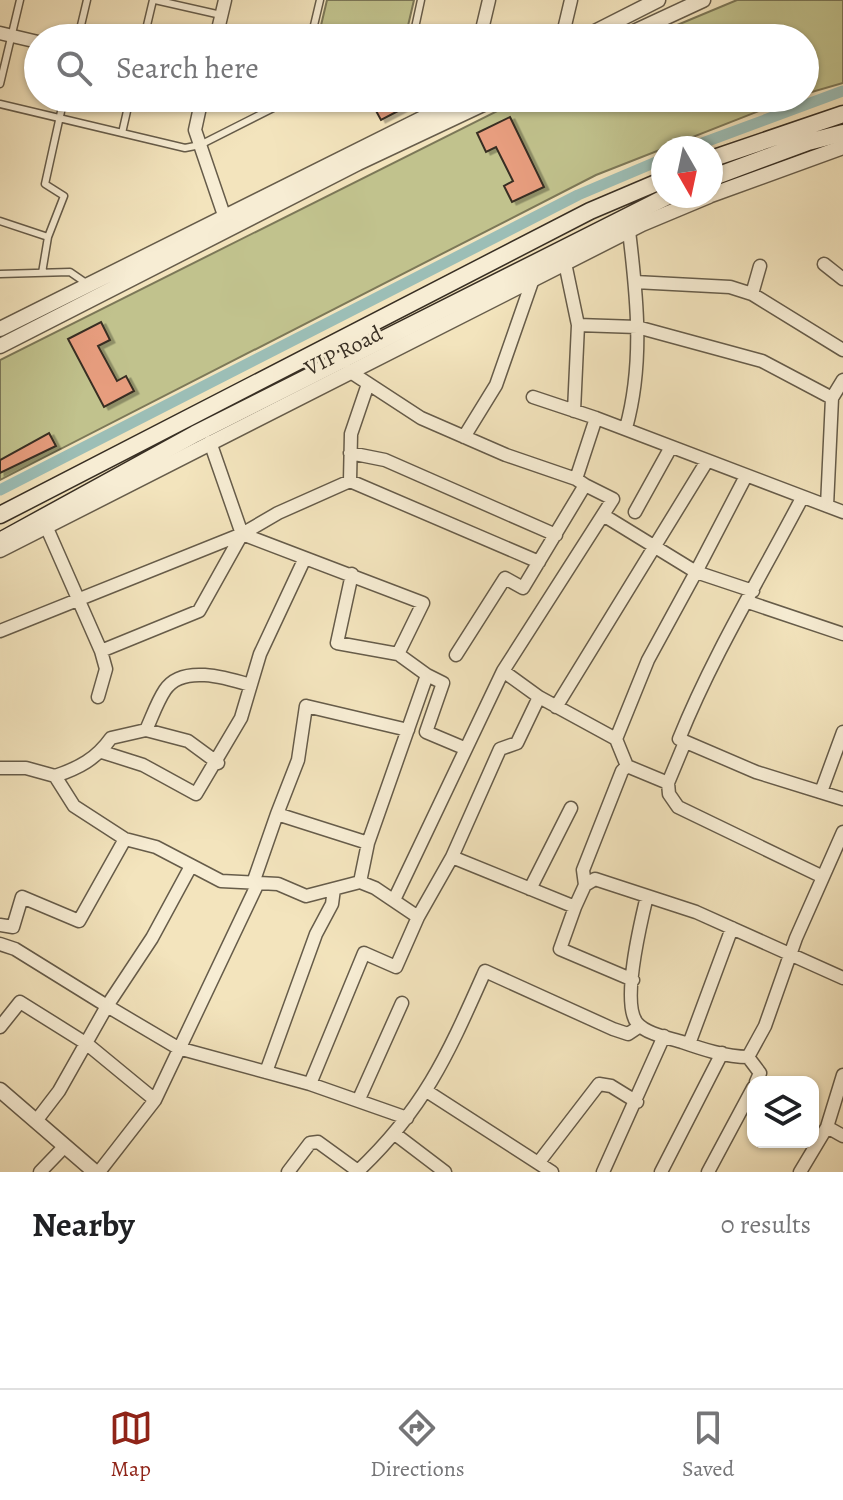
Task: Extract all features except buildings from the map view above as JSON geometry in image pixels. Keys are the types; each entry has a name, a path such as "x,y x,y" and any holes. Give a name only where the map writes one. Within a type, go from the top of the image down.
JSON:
{"main road":[{"path":"723,155 843,114"},
{"path":"723,174 808,142 843,133"},
{"name":"VIP Road","path":"0,515 576,218 651,185"},
{"name":"VIP Road","path":"0,541 195,434 651,205"}],"street":[{"path":"219,24 225,0"},
{"path":"483,24 489,0"},
{"path":"565,24 571,0"},
{"path":"651,24 703,0"},
{"path":"610,24 654,1"},
{"path":"199,112 195,130 227,224"},
{"path":"0,346 437,112"},
{"path":"0,329 466,112"},
{"name":"VIP Road","path":"723,191 843,147"},
{"name":"VIP Road","path":"0,550 349,371 629,231 682,208"},
{"path":"626,428 635,396 637,327 629,231"},
{"path":"565,263 578,325 574,411"},
{"path":"824,264 843,279"},
{"path":"752,294 760,266"},
{"path":"464,437 496,385 533,279"},
{"path":"635,282 730,287 752,294 843,350"},
{"path":"578,325 637,327 762,361 832,398"},
{"path":"349,371 421,418 580,482 613,499 503,671 394,900"},
{"path":"827,506 832,398 843,380"},
{"path":"350,481 351,434 368,384"},
{"path":"533,397 626,428 843,512"},
{"path":"456,655 505,578 523,588 556,535 580,482 596,418"},
{"path":"210,442 242,534 423,603 398,654"},
{"path":"635,512 671,447"},
{"path":"350,453 385,460 556,535"},
{"path":"556,707 707,461"},
{"path":"616,739 648,660 746,476"},
{"path":"0,631 242,534 278,513 350,481 539,562"},
{"path":"802,498 707,671 679,739 756,772 843,799"},
{"path":"603,515 657,545 696,572 843,634"},
{"path":"46,526 101,651 106,669 98,697"},
{"path":"101,651 199,611 242,534"},
{"path":"102,752 143,765 196,794 218,763 241,718 250,685 304,560"},
{"path":"352,574 337,643 398,654 443,683 426,732 464,748"},
{"path":"503,671 539,697 616,739 627,766 583,870 585,885 560,949 633,980"},
{"path":"360,882 368,843 427,675"},
{"path":"146,730 166,687 182,678 219,676 250,685"},
{"path":"310,1084 364,953 396,967 418,917 452,857 500,749 517,743 539,697"},
{"path":"2,1094 97,1172 155,1100 256,883 277,814 298,760 306,706 408,730"},
{"path":"0,768 26,768 55,776 82,767 102,752 111,738 146,730 188,741 218,763"},
{"path":"821,792 843,732"},
{"path":"685,742 668,783 669,794 678,807 823,877"},
{"path":"627,766 668,783"},
{"path":"55,776 74,806 125,839 156,847 221,881 278,884 306,896 360,882 418,917"},
{"path":"530,889 571,808"},
{"path":"277,814 368,843"},
{"path":"748,1057 765,1026 843,832"},
{"path":"0,925 13,927 22,897 79,921 125,839"},
{"path":"452,857 575,907"},
{"path":"36,1121 152,938 191,866"},
{"path":"585,885 595,879 647,896 732,928 843,978"},
{"path":"266,1072 316,934 332,904 334,889"},
{"path":"647,896 637,937 631,1005 640,1026 689,1044 748,1057 760,1073 759,1076"},
{"path":"689,1044 732,928"},
{"path":"0,944 15,949 178,1048 310,1084 407,1118"},
{"path":"288,1172 310,1143 318,1142 358,1172 395,1134 428,1092 485,971 613,1029 628,1034 640,1026"},
{"path":"0,1027 20,1002 87,1044 155,1100"},
{"path":"359,1099 402,1003"},
{"path":"603,1172 664,1036"},
{"path":"661,1172 722,1053"},
{"path":"800,1172 827,1127 843,1075"},
{"path":"539,1162 599,1084 611,1086 637,1102"},
{"path":"428,1092 552,1172"},
{"path":"708,1172 747,1099"},
{"path":"827,1127 843,1136"},
{"path":"395,1134 445,1172"},
{"path":"40,1172 65,1146"}],"lane":[{"path":"0,84 6,35 20,0"},
{"path":"81,24 87,0"},
{"path":"148,24 154,0 221,15"},
{"path":"314,24 320,0"},
{"path":"417,24 421,0"},
{"path":"0,104 24,110"},
{"path":"34,112 185,148 200,145 265,112"},
{"path":"42,273 48,237 64,196 45,184 61,112"},
{"path":"122,133 127,112"},
{"path":"0,221 48,237"},
{"path":"0,274 70,272 89,285"}],"green space":[{"path":"327,0 414,0 408,24 321,24"},
{"path":"737,0 843,0 843,83 819,90 819,24 680,24"},
{"path":"495,112 756,112 695,136 651,136 651,153 596,175 0,480 0,360"}],"waterway":[{"path":"819,100 843,91"},
{"path":"721,136 786,112"},
{"path":"0,490 578,195 651,164"}]}
